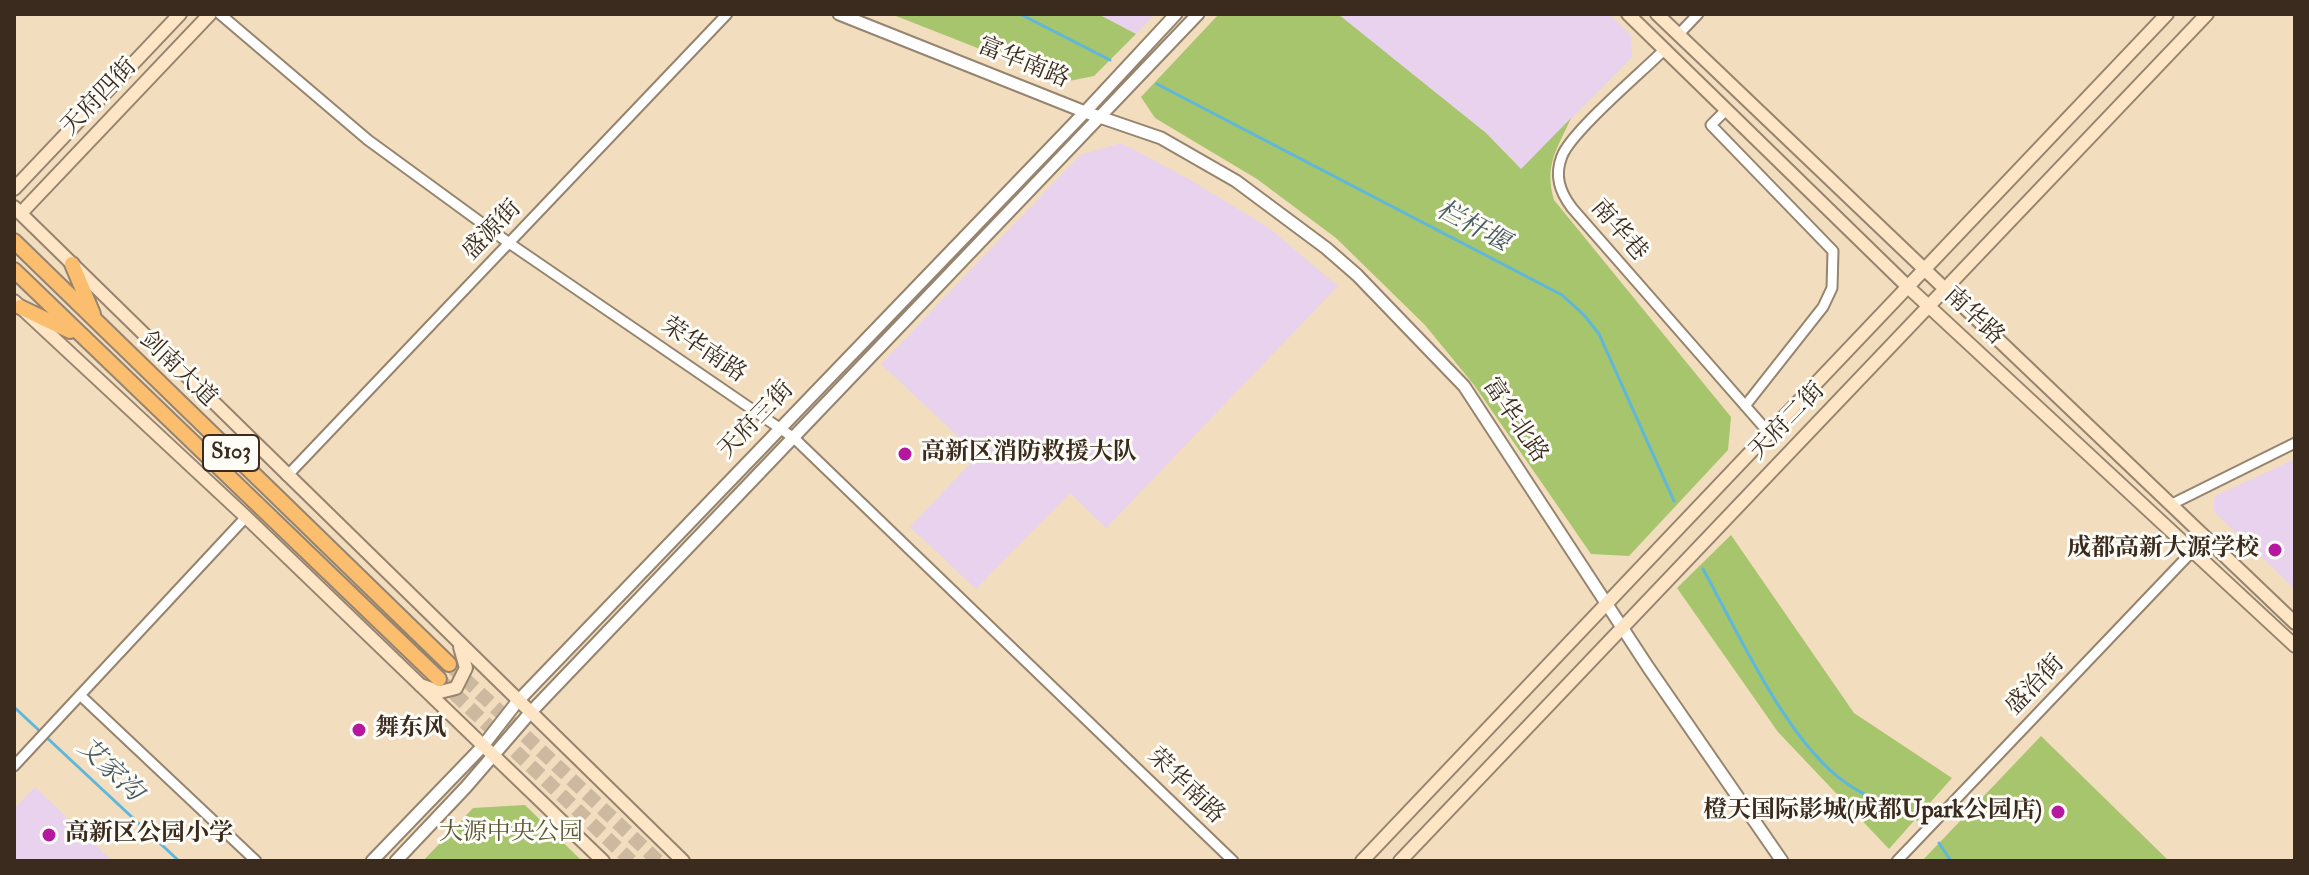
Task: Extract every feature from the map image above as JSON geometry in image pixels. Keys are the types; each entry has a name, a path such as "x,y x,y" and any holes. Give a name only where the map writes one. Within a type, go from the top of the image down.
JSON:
{"highway":[{"name":"剑南大道","path":"14,241 449,664"},
{"path":"72,264 96,322"},
{"name":"剑南大道","path":"14,270 439,679"},
{"path":"17,304 83,337"}],"main road":[{"name":"天府四街","path":"14,189 180,14"},
{"name":"天府四街","path":"17,210 210,14"},
{"name":"南华路","path":"1628,14 1908,287 2295,646"},
{"name":"南华路","path":"1657,14 2295,623"},
{"name":"天府二街","path":"1362,861 2167,14"},
{"name":"天府二街","path":"1400,861 2207,14"},
{"path":"17,210 529,714 683,861"},
{"path":"17,304 246,517 603,861"},
{"path":"417,684 440,692 456,688 466,668 459,644"}],"street":[{"name":"荣华南路","path":"220,14 368,140 509,243 781,427 1233,861"},
{"name":"盛源街","path":"287,476 727,14"},
{"name":"富华南路","path":"839,14 1085,112 1102,116"},
{"name":"天府三街","path":"372,861 482,747 517,702 1176,14"},
{"name":"天府三街","path":"396,861 529,714 1198,14"},
{"path":"1678,35 1698,14"},
{"name":"南华巷","path":"1664,50 1569,144 1559,167 1559,189 1572,208 1769,433"},
{"path":"1726,110 1711,125 1833,251 1832,288 1823,307 1745,406"},
{"name":"富华北路","path":"1102,116 1161,138 1236,181 1291,219 1357,275 1464,386 1648,667 1782,861"},
{"path":"2170,505 2295,443"},
{"path":"14,766 246,517"},
{"name":"盛治街","path":"1897,861 2205,538"},
{"path":"80,695 256,861"}],"shaded area":[{"path":"1098,14 1155,14 1136,34"},
{"path":"1338,14 1609,14 1631,35 1632,57 1521,169 1486,133"},
{"path":"1121,143 1187,178 1269,228 1338,286 1106,528 1070,493 976,589 910,527 978,455 881,364 1080,155"},
{"name":"成都高新大源学校","path":"2295,459 2295,589 2213,511 2215,496"},
{"name":"高新区公园小学","path":"35,787 112,861 14,861 14,809"}],"green space":[{"path":"891,14 1098,14 1136,34 1094,76 1064,82"},
{"path":"1219,14 1338,14 1486,133 1521,169 1571,118 1551,167 1554,200 1731,417 1728,450 1629,556 1591,554 1474,385 1425,325 1336,238 1257,179 1155,118 1141,97"},
{"path":"1731,535 1854,713 1952,778 1889,849 1778,732 1677,588"},
{"path":"2041,736 2169,861 1922,861"},
{"name":"大源中央公园","path":"525,805 582,861 423,861 473,808"}],"waterway":[{"name":"栏杆堰","path":"1020,14 1110,60"},
{"name":"栏杆堰","path":"1157,84 1562,295 1599,334 1674,501"},
{"name":"栏杆堰","path":"1703,569 1784,714 1824,765 1846,783 1917,819"},
{"name":"艾家沟","path":"14,707 179,861"},
{"name":"栏杆堰","path":"1939,843 1951,861"}],"tunnel":[{"path":"449,664 658,861"},
{"path":"439,679 631,861"}],"place":[{"name":"高新区消防救援大队","path":"905,454"},
{"name":"成都高新大源学校","path":"2275,550"},
{"name":"舞东风","path":"359,730"},
{"name":"橙天国际影城(成都Upark公园店)","path":"2058,812"},
{"name":"高新区公园小学","path":"49,835"}]}
